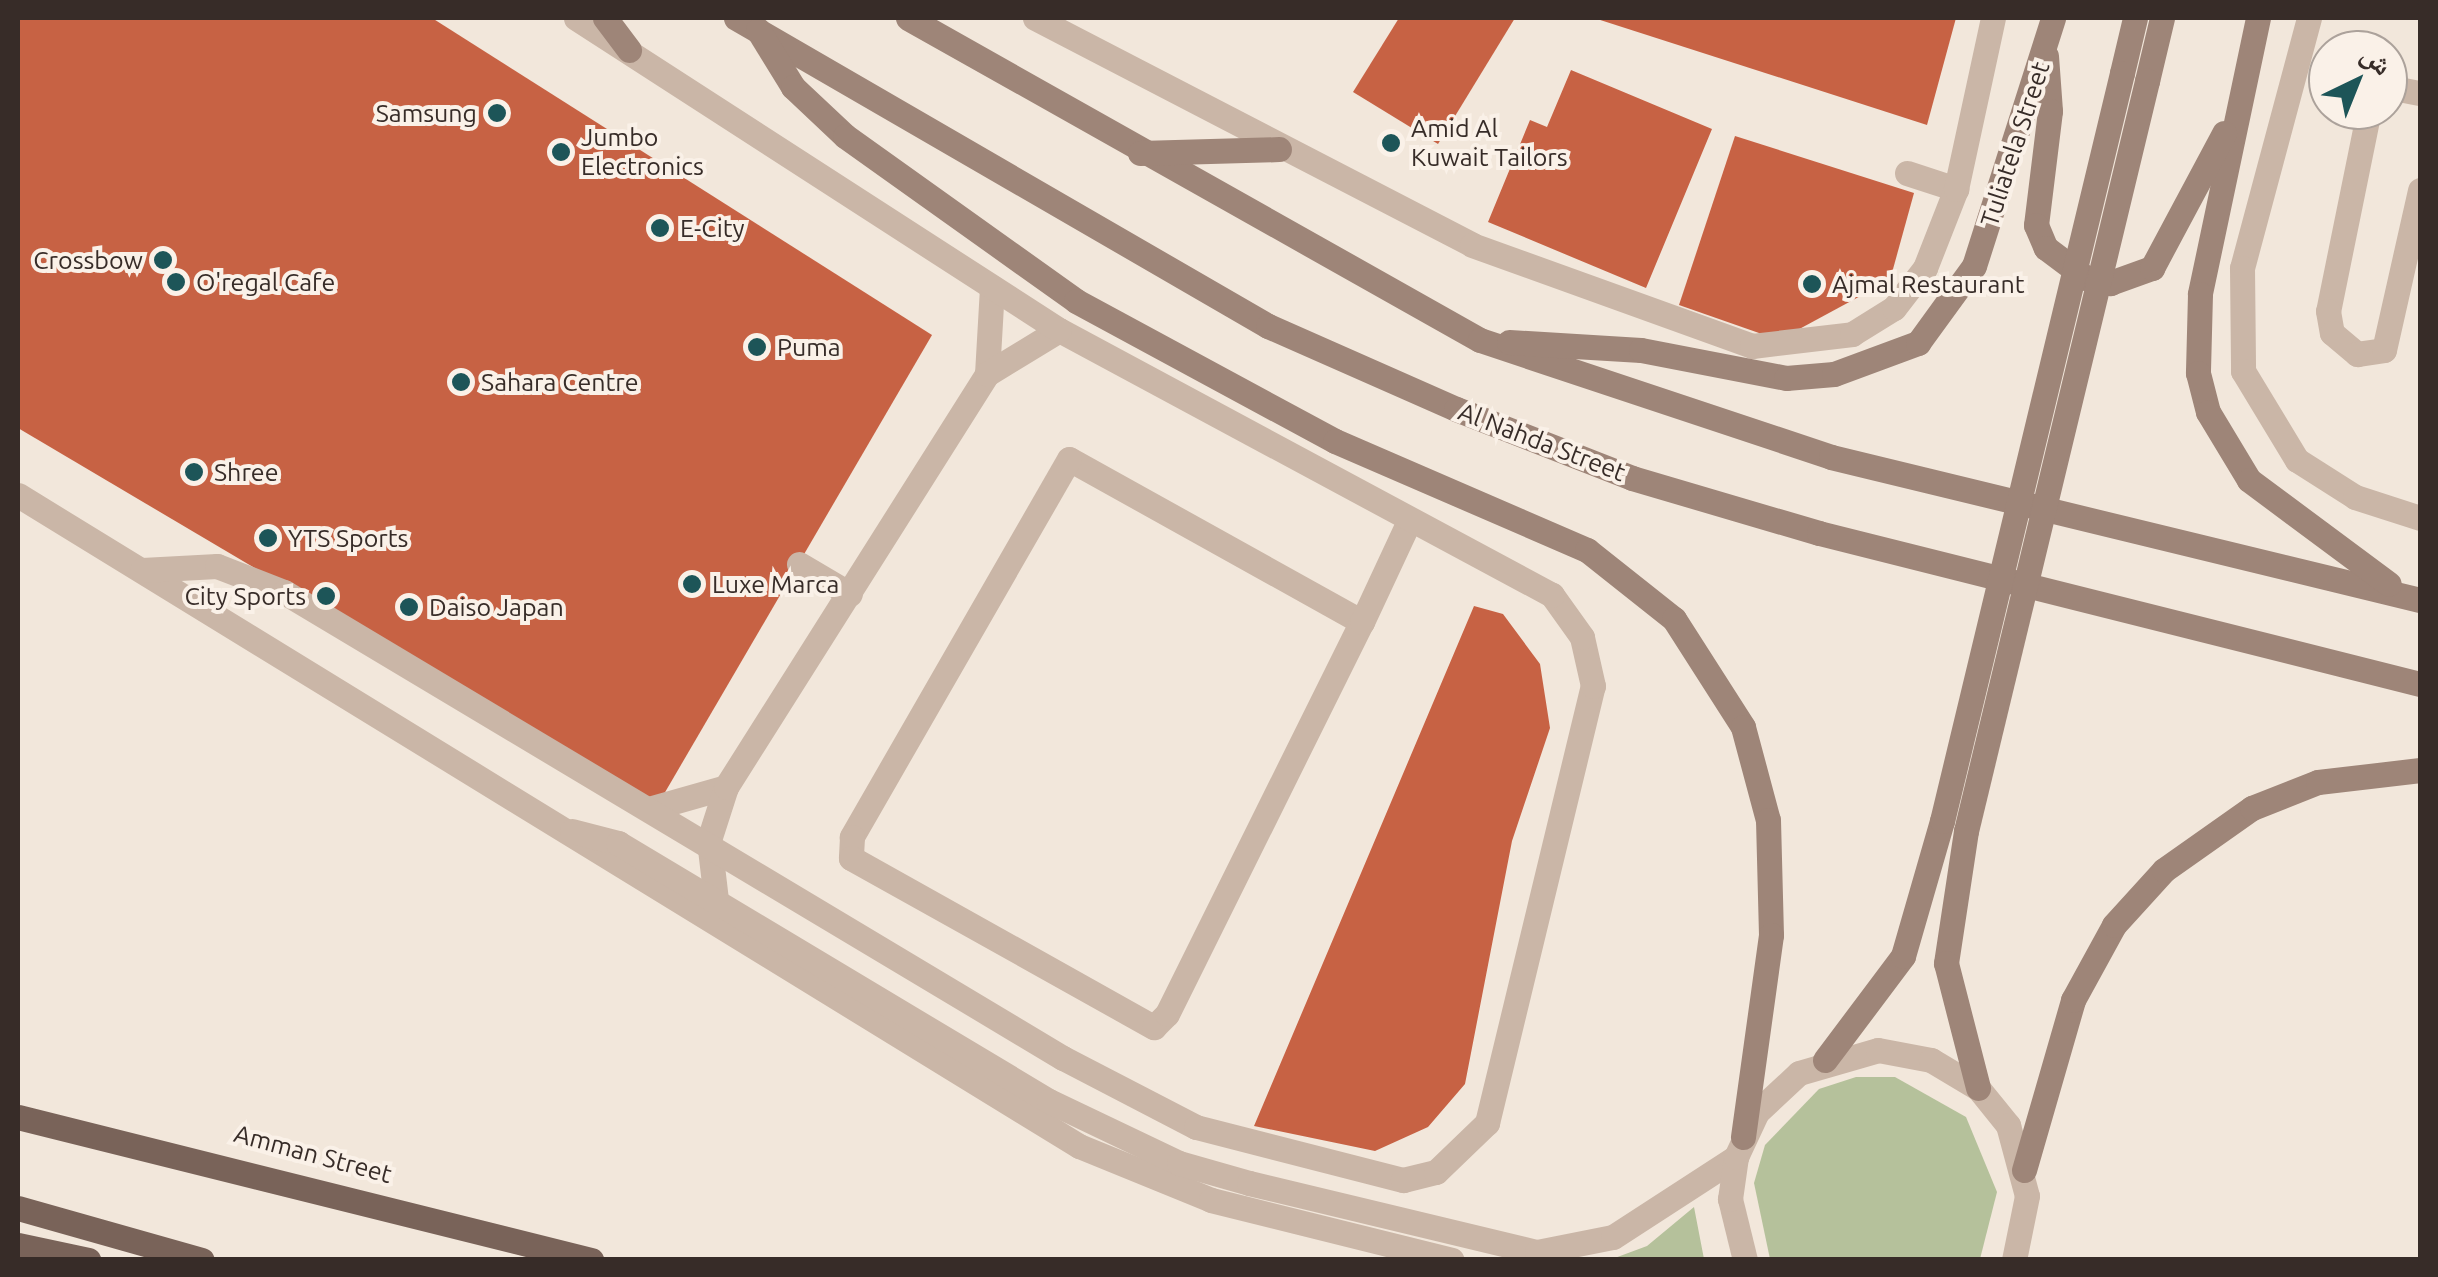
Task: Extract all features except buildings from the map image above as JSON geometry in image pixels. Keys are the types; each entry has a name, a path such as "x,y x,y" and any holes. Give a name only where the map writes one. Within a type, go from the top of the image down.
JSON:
{"main road":[{"path":"605,18 629,50"},
{"path":"908,18 1140,153 1480,340 1831,456 2416,599"},
{"name":"Tuliatela Street","path":"1480,340 1641,350 1786,378 1834,374 1918,342 1974,266 2053,18"},
{"path":"2134,77 2135,18"},
{"path":"1824,1060 1903,956 1954,826 2134,77 2162,18"},
{"path":"2258,18 2233,122 2195,334 2208,412 2249,480 2416,599"},
{"path":"747,24 793,87 846,136 1076,301 1335,441 1587,550 1674,620 1724,686 1768,820 1772,935 1739,1147"},
{"name":"Al Nahda Street","path":"747,24 1268,326 1456,409 1632,478 1819,533 2420,684"},
{"path":"2045,52 2052,92 2036,225 2046,248 2086,278 2110,283 2152,268 2233,122"},
{"path":"1140,153 1280,149"},
{"path":"2024,1170 2073,1000 2114,924 2164,870 2252,808 2318,782 2420,770"},
{"path":"1954,826 1946,963 1978,1088"},
{"name":"Amman Street","path":"18,1117 591,1260"},
{"path":"18,1208 166,1256 202,1260"},
{"path":"18,1245 88,1260"}],"street":[{"path":"142,570 181,564 252,576 709,840 1135,1100 1347,1173 1403,1180 1436,1172 1487,1123 1502,1083 1593,686 1582,636 1552,595 1409,522 1059,330 576,18"},
{"path":"1036,18 1280,149 1472,245 1682,328 1752,346 1852,334 1894,308 1925,268 1956,188 1993,18"},
{"path":"2309,18 2242,268 2243,372 2297,460 2355,497 2420,518"},
{"path":"2365,130 2328,312 2332,333 2357,354 2384,350 2420,190"},
{"path":"1907,173 1956,188"},
{"path":"987,374 992,287"},
{"path":"716,900 709,840 726,787 987,374 1059,330"},
{"path":"1362,622 1069,459 852,837 851,858 1154,1026 1362,622 1409,522"},
{"path":"18,495 572,832 603,859 1079,1146 1211,1200 1452,1260"},
{"path":"799,564 850,594"},
{"path":"652,808 726,787"},
{"path":"572,832 618,843 1114,1134 1179,1163 1498,1246 1574,1248 1649,1219 1739,1147 1776,1090 1824,1060 1878,1050 1932,1060 1978,1088 2008,1125 2024,1170 2026,1222 2038,1260"},
{"path":"1739,1147 1730,1199 1745,1260"},
{"path":"2014,1260 2026,1222"}],"green space":[{"path":"1856,1077 1895,1077 1966,1117 1997,1192 1980,1259 1770,1259 1754,1183 1765,1145 1819,1089"},
{"path":"1694,1207 1704,1259 1612,1259 1647,1246"}],"place":[{"name":"Samsung","path":"497,113"},
{"name":"Amid Al Kuwait Tailors","path":"1391,143"},
{"name":"Jumbo Electronics","path":"561,152"},
{"name":"E-City","path":"660,228"},
{"name":"Crossbow","path":"163,260"},
{"name":"O'regal Cafe","path":"176,282"},
{"name":"Ajmal Restaurant","path":"1812,284"},
{"name":"Puma","path":"757,347"},
{"name":"Sahara Centre","path":"461,382"},
{"name":"Shree","path":"194,472"},
{"name":"YTS Sports","path":"268,538"},
{"name":"Luxe Marca","path":"692,584"},
{"name":"City Sports","path":"326,596"},
{"name":"Daiso Japan","path":"409,607"}]}
